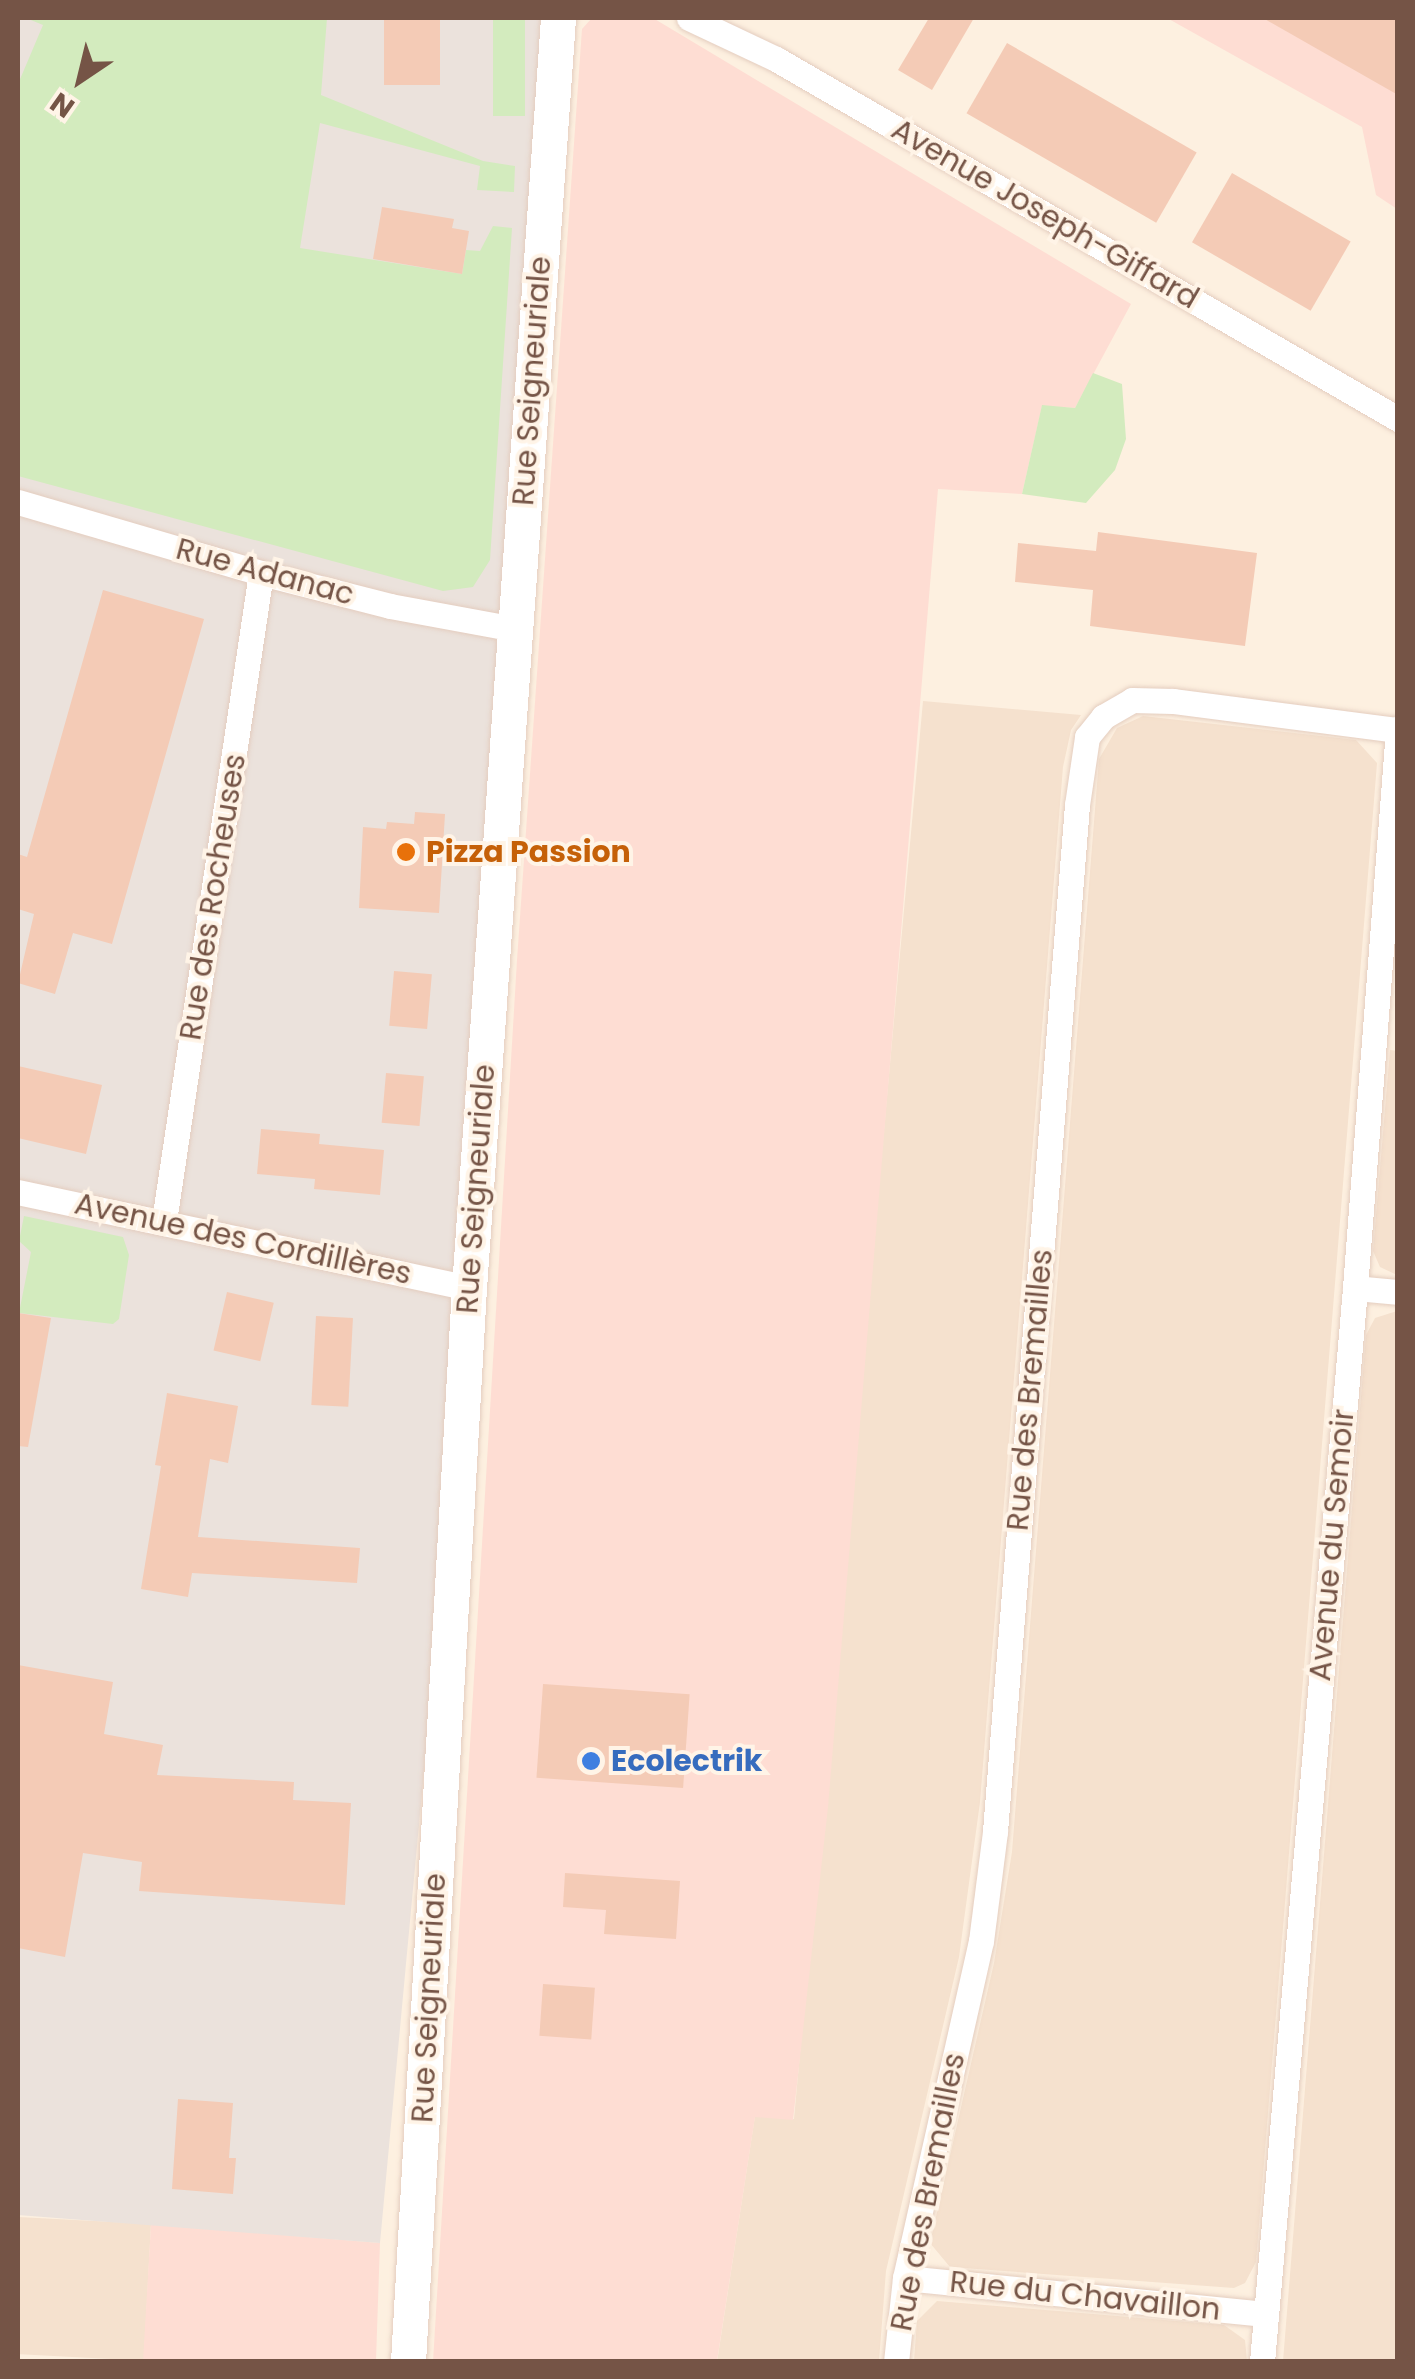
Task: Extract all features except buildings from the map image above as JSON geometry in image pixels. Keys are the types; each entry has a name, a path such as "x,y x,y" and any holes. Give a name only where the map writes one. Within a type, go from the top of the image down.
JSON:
{"street":[{"name":"Rue Seigneuriale","path":"408,2362 469,1288 558,18"},
{"name":"Avenue Joseph-Giffard","path":"689,18 776,59 1398,419"},
{"name":"Rue Adanac","path":"18,502 390,606 515,629"},
{"name":"Rue des Rocheuses","path":"164,1221 261,573"},
{"name":"Rue des Bremailles","path":"896,2362 905,2278 982,1941 995,1832 1077,806 1088,738 1103,717 1132,700 1173,701 1397,730"},
{"name":"Avenue du Semoir","path":"1262,2362 1355,1288 1397,730"},
{"name":"Avenue des Cordillères","path":"18,1192 469,1288"},
{"path":"1355,1288 1398,1292"},
{"name":"Rue du Chavaillon","path":"905,2278 1266,2314"}],"shaded area":[{"path":"18,18 558,18 469,1288 380,2243 18,2215"},
{"path":"592,18 653,18 1131,304 1075,408 1042,406 1022,494 938,489 828,1807 793,2120 755,2117 717,2361 433,2362 517,960 582,29"},
{"path":"1167,18 1397,18 1397,209 1376,195 1362,127"},
{"path":"923,701 1081,715 1071,730 1063,767 980,1802 959,1957 886,2271 879,2361 717,2362 755,2116 794,2119"},
{"path":"1143,716 1356,740 1377,763 1256,2262 1245,2283 1234,2288 950,2267 930,2243 994,1963 1012,1852 1099,759 1117,728"},
{"path":"1390,1050 1398,1051 1397,1275 1380,1267 1373,1251"},
{"path":"1397,1311 1397,2361 1283,2361 1366,1335 1375,1318"},
{"path":"18,2217 151,2224 144,2361 18,2354"},
{"path":"151,2224 380,2243 376,2361 143,2362"},
{"path":"937,2301 1224,2325 1245,2340 1247,2361 914,2361 917,2321"}],"green space":[{"path":"26,18 327,18 321,95 483,161 515,166 514,192 477,190 480,166 320,123 300,248 462,274 466,250 480,251 493,226 512,228 490,560 473,587 443,591 18,476 18,84 43,25"},
{"path":"493,18 525,18 525,116 493,116"},
{"path":"1093,373 1122,384 1126,439 1115,470 1086,503 1022,494 1042,405 1075,408"},
{"path":"24,1216 123,1237 129,1255 119,1319 113,1324 19,1313 31,1252 19,1241"}],"place":[{"name":"Pizza Passion","path":"406,852"},
{"name":"Ecolectrik","path":"591,1761"}]}
